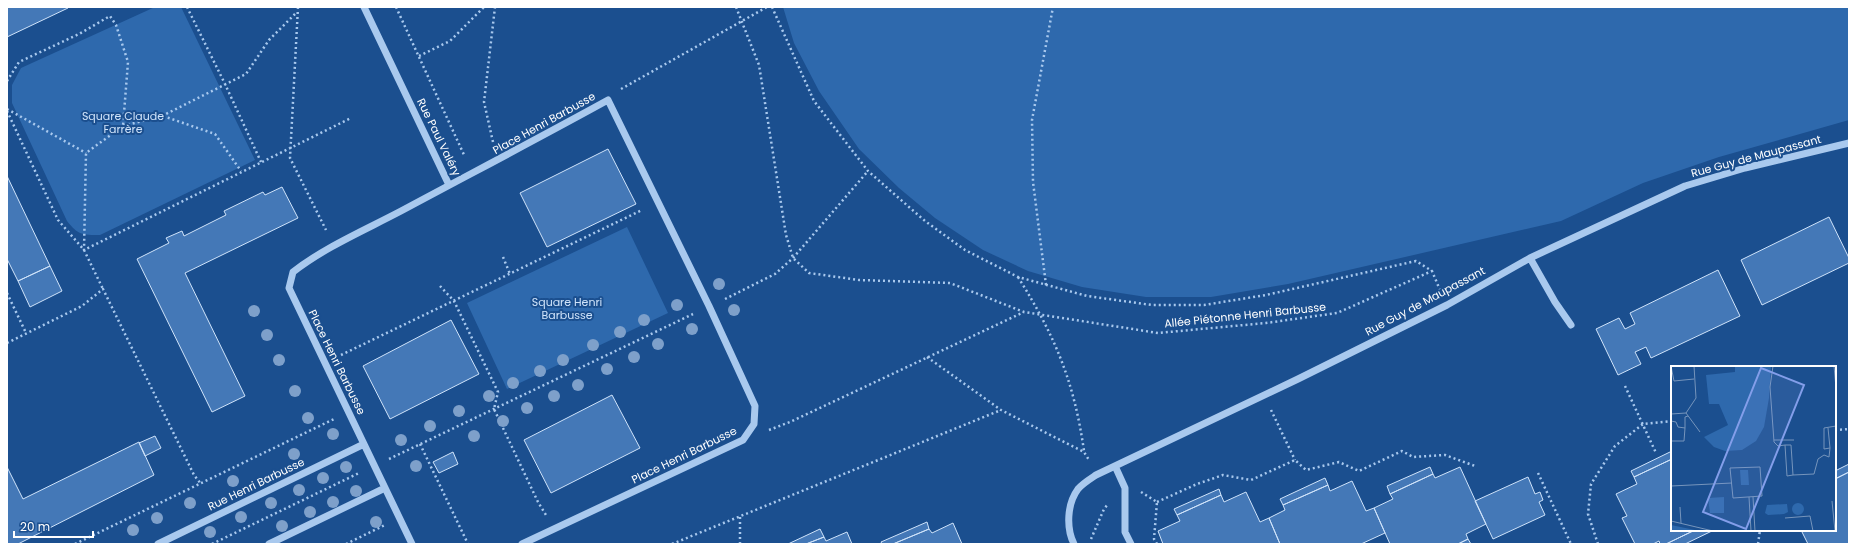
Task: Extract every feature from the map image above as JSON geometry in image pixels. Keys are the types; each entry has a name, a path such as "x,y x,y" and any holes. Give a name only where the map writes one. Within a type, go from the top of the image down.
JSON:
{"street":[{"name":"Rue Paul Valéry","path":"364,7 449,185"},
{"name":"Place Henri Barbusse","path":"412,544 290,288 293,272 306,262 334,246 501,159 608,100 709,306 754,406 754,424 743,440 522,544"},
{"name":"Rue Guy de Maupassant","path":"1074,544 1070,535 1070,506 1078,489 1096,475 1264,395 1447,305 1530,258 1685,186 1745,168 1849,143"},
{"path":"1530,258 1555,302 1571,325"},
{"name":"Rue Henri Barbusse","path":"158,544 364,444"},
{"path":"1115,466 1124,488 1125,532 1131,544"},
{"path":"269,544 385,488"}],"path":[{"path":"187,7 261,162"},
{"path":"298,7 290,158 334,246"},
{"name":"Rue Paul Valéry","path":"396,7 466,155 449,185"},
{"path":"419,56 450,40 484,7"},
{"path":"495,7 484,102 490,137 501,159"},
{"path":"736,7 759,64 786,235 792,258"},
{"path":"608,100 625,86 767,7"},
{"path":"772,7 814,101 868,171 925,222 965,250 1018,277 1087,296 1138,303 1204,306 1266,295 1416,260 1432,271 1447,305"},
{"path":"1046,285 1033,182 1032,120 1053,7"},
{"path":"86,153 122,126 162,116 246,74 269,40 298,11"},
{"path":"7,81 19,62 80,34 110,16 116,25 128,62 122,126"},
{"path":"7,110 86,153"},
{"path":"7,110 58,220 84,250 194,475 201,484"},
{"path":"162,116 215,134 241,171"},
{"path":"84,250 241,171 351,118"},
{"path":"84,250 86,153"},
{"path":"212,544 772,276 792,258 868,171"},
{"path":"325,363 659,202"},
{"path":"503,257 510,274"},
{"name":"Allée Piétonne Henri Barbusse","path":"792,258 809,274 858,280 950,282 1024,312 1158,333 1266,323 1337,313 1432,271"},
{"path":"1018,277 1041,315 1056,345 1072,389 1080,423 1084,452 1096,475"},
{"path":"440,286 454,301 498,392 494,409 538,502 555,529"},
{"path":"7,343 82,306 103,289"},
{"path":"7,293 26,333"},
{"path":"743,440 790,422 1024,312"},
{"path":"927,357 1001,410 1084,452"},
{"path":"1625,386 1656,453"},
{"path":"1264,395 1296,460 1306,470 1339,462 1359,471 1402,451 1413,457 1445,455 1475,466"},
{"path":"672,544 740,515 1001,410"},
{"path":"75,544 349,412"},
{"path":"1598,544 1588,514 1591,484 1615,446 1643,424 1671,421"},
{"path":"1836,430 1849,429"},
{"path":"420,444 468,544"},
{"path":"1157,502 1197,484 1223,475 1251,480 1296,460"},
{"path":"1538,473 1571,544"},
{"path":"740,515 740,544"},
{"path":"346,544 400,518"},
{"path":"1758,544 1760,531"}],"green space":[{"name":"Square Claude Farrère","path":"155,7 181,7 255,160 100,235 89,235 78,232 67,221 12,103 12,85 21,68"},
{"path":"783,7 1849,7 1849,120 1719,157 1643,183 1561,221 1288,284 1211,297 1146,297 1082,287 1028,271 983,250 935,218 899,188 859,149 819,91 794,43"},
{"name":"Square Henri Barbusse","path":"627,227 668,313 507,389 467,303"}],"building":[{"path":"7,7 68,7 68,8 7,37"},
{"path":"608,149 636,204 547,247 520,193"},
{"path":"7,176 50,266 18,281 7,259"},
{"path":"282,187 298,218 185,273 245,396 212,412 137,259 169,243 166,238 182,231 184,236 226,215 224,211 263,192 265,195"},
{"path":"1829,217 1849,258 1849,263 1762,305 1741,260"},
{"path":"50,266 62,291 30,307 18,281"},
{"path":"1718,270 1740,316 1651,358 1646,347 1635,352 1641,364 1618,375 1596,329 1619,318 1625,329 1635,324 1630,313"},
{"path":"451,320 479,374 390,419 363,366"},
{"path":"612,395 640,448 551,493 524,440"},
{"path":"155,436 161,448 145,456 139,443"},
{"path":"139,442 154,475 18,544 7,544 7,467 23,499"},
{"path":"1671,451 1671,459 1634,477 1631,471"},
{"path":"453,452 458,464 439,473 433,462"},
{"path":"1671,459 1671,531 1693,531 1666,544 1660,544 1659,541 1653,544 1635,544 1622,518 1627,516 1616,494 1637,484 1634,477"},
{"path":"1849,464 1849,472 1836,478 1836,470"},
{"path":"1430,467 1433,474 1390,494 1387,486"},
{"path":"1460,467 1486,524 1466,534 1468,539 1458,544 1390,544 1374,508 1393,499 1390,494 1433,474 1435,478"},
{"path":"1849,472 1849,544 1808,544 1802,531 1836,531 1836,478"},
{"path":"1528,477 1535,494 1540,492 1543,500 1539,502 1545,515 1493,539 1475,501"},
{"path":"1325,478 1328,485 1283,505 1280,499"},
{"path":"1352,481 1366,511 1374,508 1385,533 1361,544 1280,544 1269,518 1285,510 1283,505 1328,485 1330,491"},
{"path":"1219,489 1221,495 1177,515 1174,509"},
{"path":"1246,492 1260,522 1269,518 1280,544 1163,544 1158,531 1180,521 1177,515 1221,495 1224,502"},
{"path":"927,522 929,529 893,544 882,544 881,542"},
{"path":"953,523 962,544 893,544 929,529 932,533"},
{"path":"820,529 824,537 806,544 788,544"},
{"path":"1693,531 1712,531 1685,544 1666,544"},
{"path":"847,532 852,544 806,544 824,537 826,541"},
{"path":"1468,539 1471,544 1458,544"}]}
